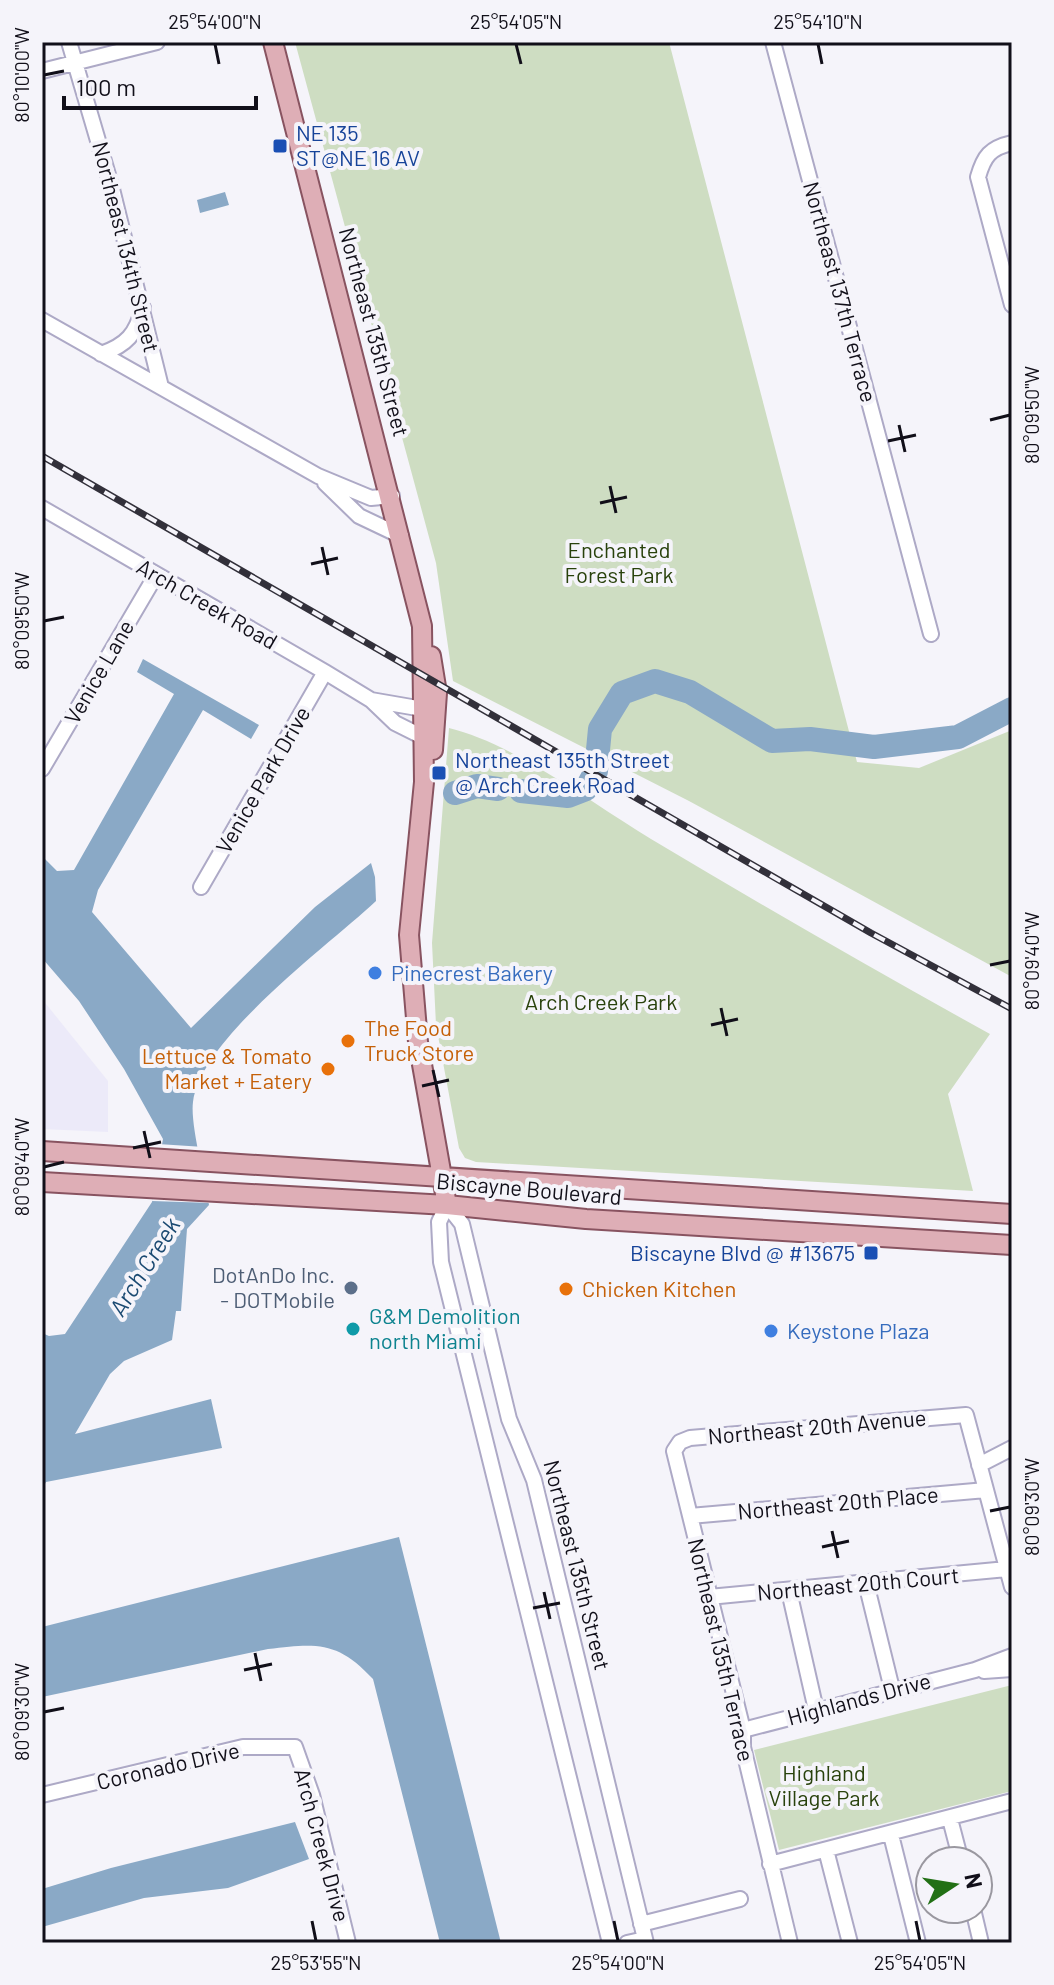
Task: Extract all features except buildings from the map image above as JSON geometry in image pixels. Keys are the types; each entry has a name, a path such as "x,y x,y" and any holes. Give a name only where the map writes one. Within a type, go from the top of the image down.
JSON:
{"main road":[{"name":"Northeast 135th Street","path":"273,42 392,496 423,634 435,666 436,735 429,776 424,782"},
{"name":"Northeast 135th Street","path":"423,634 424,782 409,935 418,1042 447,1205"},
{"name":"Biscayne Boulevard","path":"42,1151 1012,1214"},
{"name":"Biscayne Boulevard","path":"42,1182 447,1205 586,1219 1012,1245"},
{"path":"755,1230 756,1197"}],"street":[{"name":"Northeast 134th Street","path":"69,42 143,308 161,387"},
{"path":"42,71 157,42"},
{"name":"Northeast 137th Terrace","path":"773,42 931,634"},
{"path":"1012,143 996,147 984,157 978,177 1012,305"},
{"path":"101,354 121,346 133,336 143,308"},
{"path":"42,320 319,477 371,498 392,496"},
{"path":"319,477 359,516 401,536"},
{"name":"Arch Creek Road","path":"42,508 325,672 371,700 395,723 423,737"},
{"name":"Venice Lane","path":"42,769 156,575"},
{"name":"Venice Park Drive","path":"201,887 325,672"},
{"name":"Arch Creek Road","path":"371,700 423,709"},
{"name":"Northeast 135th Street","path":"610,1943 441,1262 439,1222 447,1205 462,1224 509,1419 534,1480 644,1935"},
{"name":"Northeast 20th Avenue","path":"674,1451 680,1442 690,1438 966,1415 979,1465"},
{"path":"1012,1448 979,1465 1012,1587"},
{"name":"Northeast 135th Terrace","path":"674,1451 743,1730 743,1747 790,1943"},
{"name":"Northeast 20th Place","path":"690,1516 986,1490"},
{"name":"Northeast 20th Court","path":"709,1597 1007,1569"},
{"path":"866,1583 892,1689"},
{"path":"789,1591 816,1710"},
{"name":"Highlands Drive","path":"743,1730 975,1670 1012,1656"},
{"name":"Highlands Drive","path":"975,1670 1012,1669"},
{"name":"Coronado Drive","path":"42,1795 243,1747 295,1747"},
{"name":"Arch Creek Drive","path":"295,1747 312,1795 345,1942"},
{"path":"770,1864 1011,1806"},
{"path":"950,1819 957,1845"},
{"path":"891,1835 918,1943"},
{"path":"826,1850 850,1943"},
{"path":"627,1943 740,1899"}],"shaded area":[{"path":"42,999 108,1081 108,1132 42,1129"}],"green space":[{"name":"Enchanted Forest Park","path":"295,42 669,42 857,762 919,768 1012,730 1012,977 689,801 453,681 436,563"},
{"name":"Arch Creek Park","path":"449,728 526,760 735,889 990,1034 948,1094 973,1191 476,1162 465,1158 459,1148 436,1025 432,943"},
{"name":"Highland Village Park","path":"1012,1685 1012,1791 779,1850 754,1750"}],"water":[{"path":"225,192 229,205 200,213 197,200"},
{"path":"143,659 259,725 251,739 203,710 98,890 92,912 191,1028 315,907 371,863 376,901 299,967 242,1022 218,1050 201,1077 193,1112 209,1205 187,1229 181,1311 176,1311 172,1340 124,1361 110,1374 75,1434 211,1399 222,1448 46,1482 42,1489 42,1333 49,1336 65,1334 152,1202 163,1139 124,1069 79,1001 42,958 42,856 57,871 74,870 174,694 137,672"},
{"path":"399,1537 501,1943 440,1943 373,1679 349,1657 314,1646 268,1649 42,1697 42,1627"},
{"path":"295,1822 309,1859 228,1888 144,1898 42,1927 42,1889 111,1868"}],"pier":[{"path":"158,1144 204,1147 212,1203 152,1201"}],"waterway":[{"name":"Arch Creek","path":"521,791 568,796 586,789 596,771 600,729 622,693 655,681 690,692 772,741 810,739 874,747 958,737 1012,709"},
{"name":"Arch Creek","path":"455,793 477,786 498,789"}],"railway":[{"path":"42,456 871,933 1012,1009"}],"place":[{"name":"NE 135 ST@NE 16 AV","path":"280,146"},
{"name":"Northeast 135th Street @ Arch Creek Road","path":"439,773"},
{"name":"Pinecrest Bakery","path":"375,973"},
{"name":"The Food Truck Store","path":"348,1041"},
{"name":"Lettuce & Tomato Market + Eatery","path":"328,1069"},
{"name":"Biscayne Blvd @ #13675","path":"871,1253"},
{"name":"DotAnDo Inc. - DOTMobile","path":"351,1288"},
{"name":"Chicken Kitchen","path":"566,1289"},
{"name":"G&M Demolition north Miami","path":"353,1329"},
{"name":"Keystone Plaza","path":"771,1331"}]}
